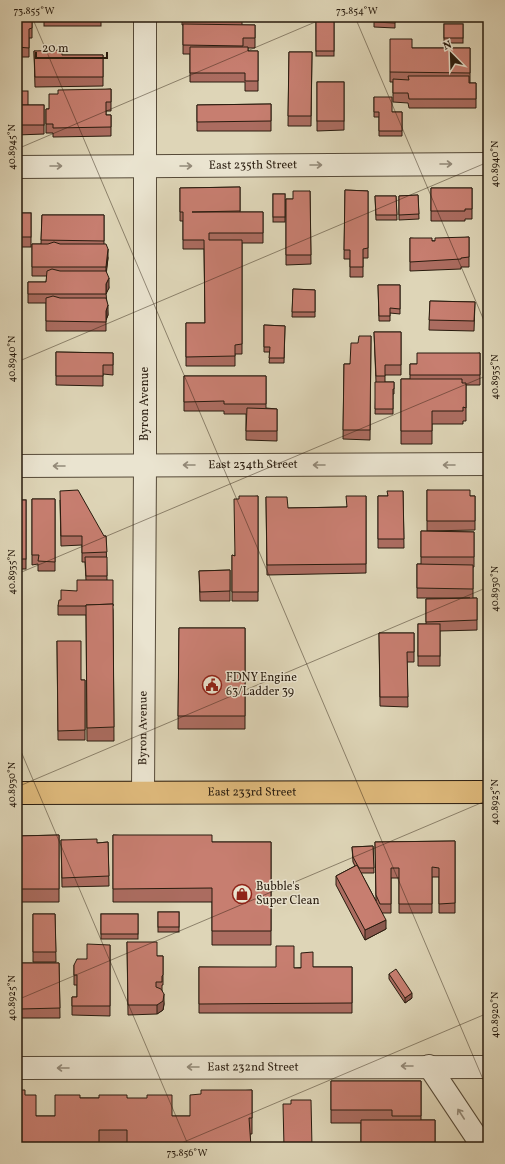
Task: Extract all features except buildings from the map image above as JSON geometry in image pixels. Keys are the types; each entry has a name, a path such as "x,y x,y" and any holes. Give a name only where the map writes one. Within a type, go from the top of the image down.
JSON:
{"main road":[{"name":"East 233rd Street","path":"17,793 488,792"}],"street":[{"name":"Byron Avenue","path":"143,792 146,465 145,17"},
{"name":"East 235th Street","path":"17,167 488,164"},
{"name":"East 234th Street","path":"17,466 488,464"},
{"path":"430,1066 483,1147"},
{"name":"East 232nd Street","path":"17,1068 488,1067"}],"place":[{"name":"FDNY Engine 63/Ladder 39","path":"212,685"},
{"name":"Bubble's Super Clean","path":"242,894"}]}
